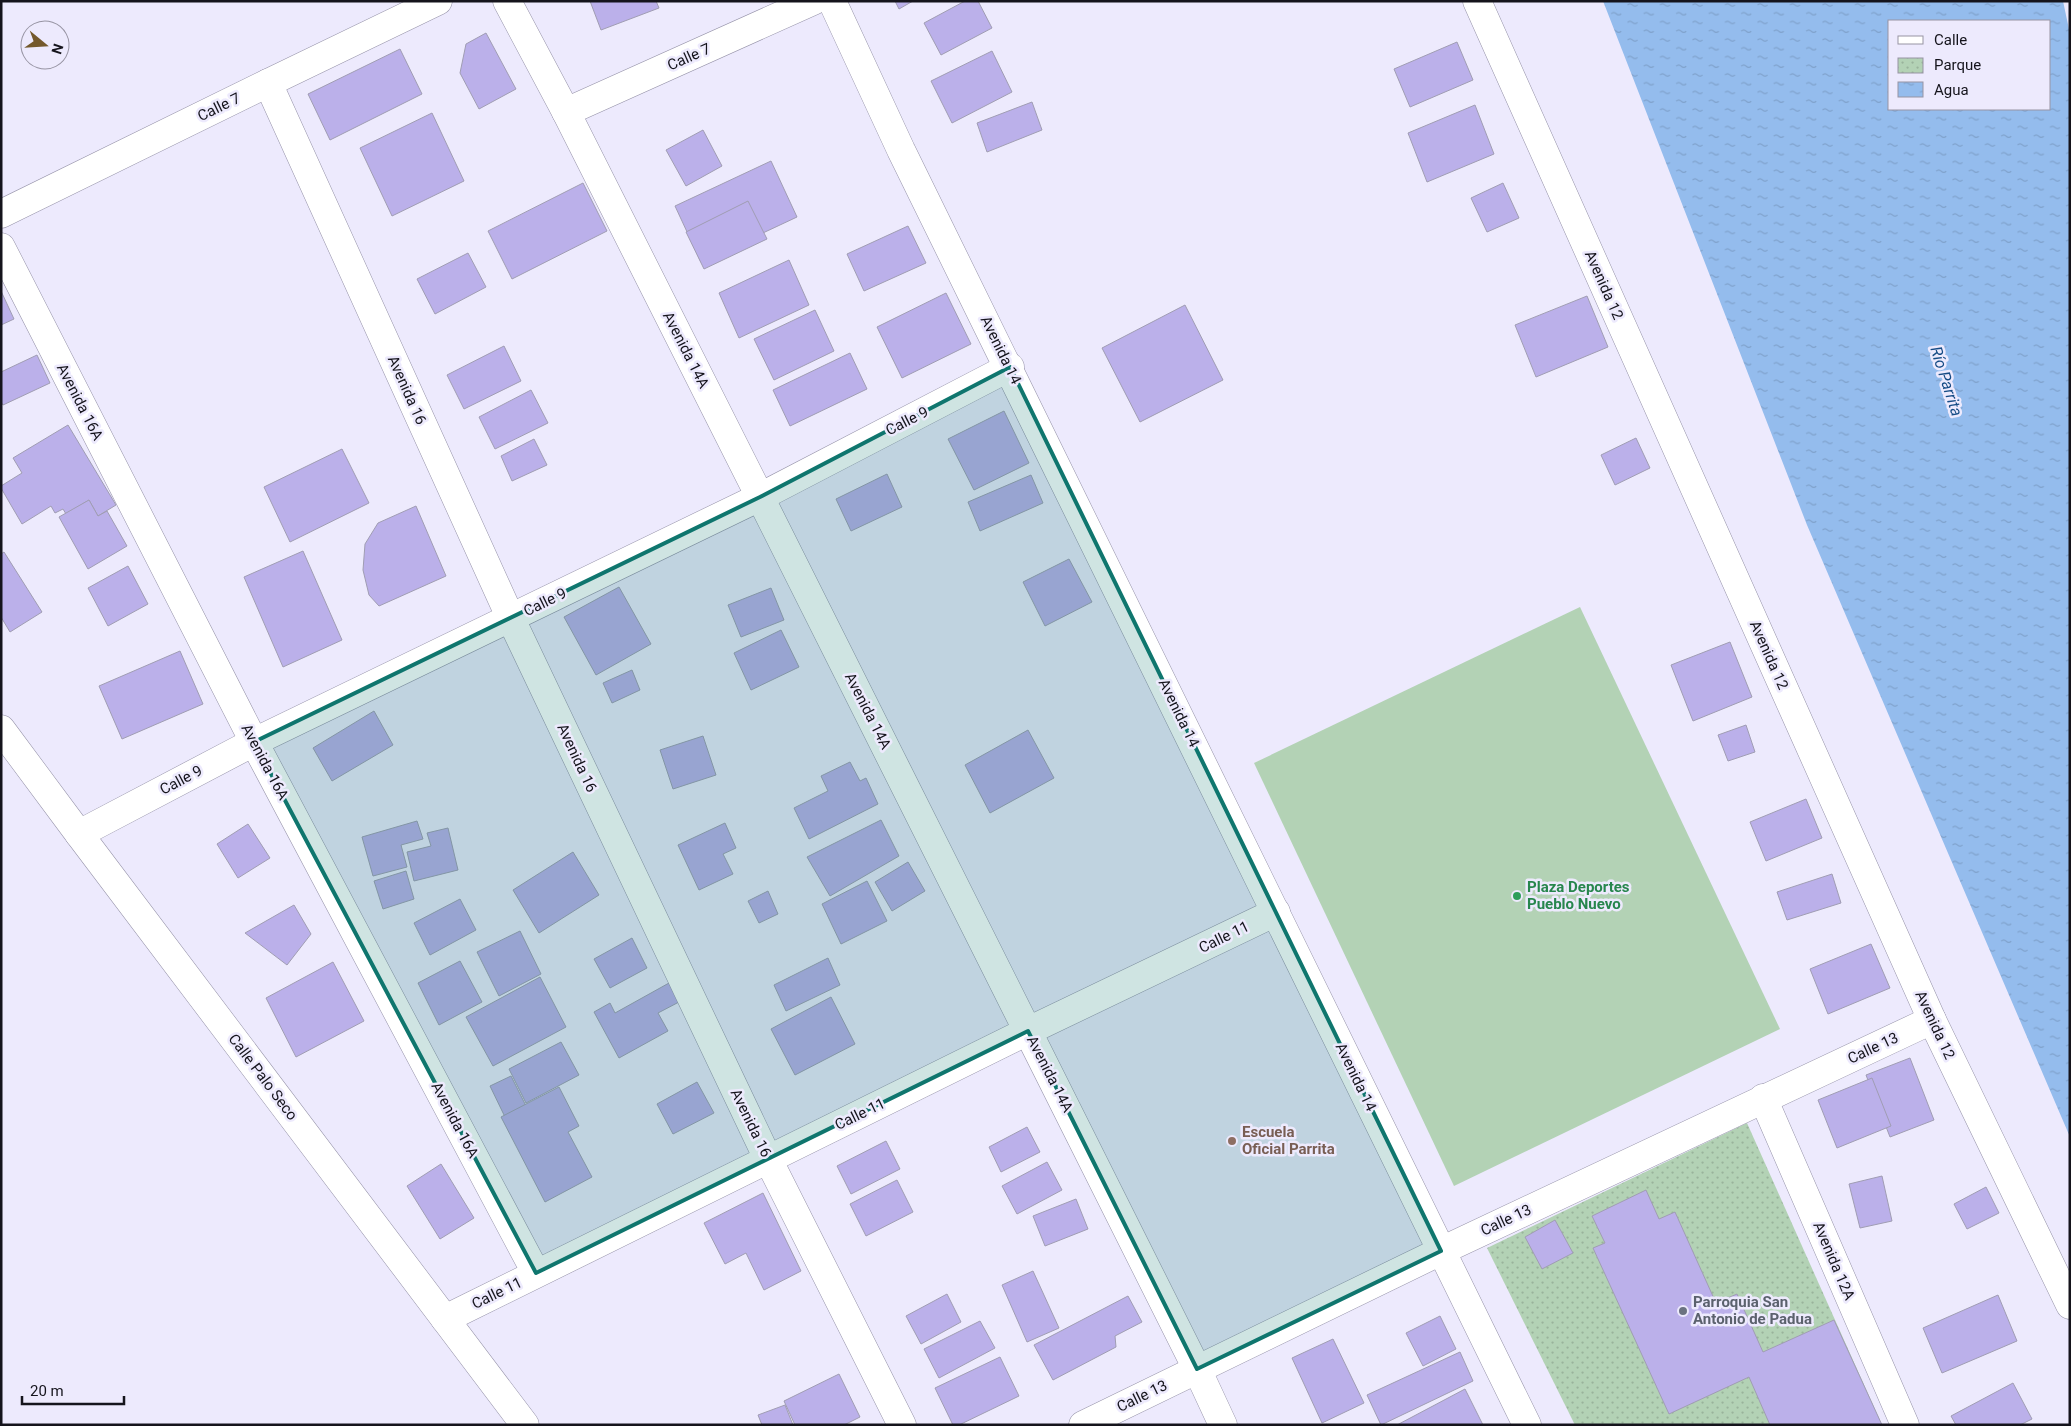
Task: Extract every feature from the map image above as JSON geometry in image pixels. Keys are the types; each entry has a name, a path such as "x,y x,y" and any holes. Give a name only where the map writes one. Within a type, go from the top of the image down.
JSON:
{"street":[{"name":"Calle 7","path":"1,214 438,1"},
{"name":"Avenida 14A","path":"507,1 566,112 760,497 1197,1368 1223,1425"},
{"name":"Calle 7","path":"566,112 813,1"},
{"name":"Avenida 14","path":"832,1 901,150 1010,368 1527,1425"},
{"name":"Avenida 12","path":"1477,1 1932,1020 2070,1305"},
{"name":"Avenida 16","path":"268,83 511,619 768,1159 902,1425"},
{"name":"Avenida 16A","path":"1,247 254,742 536,1274"},
{"name":"Calle 9","path":"79,834 254,742 760,497 1010,368"},
{"name":"Calle Palo Seco","path":"1,729 525,1425"},
{"name":"Calle 11","path":"445,1319 1028,1031 1276,912"},
{"name":"Calle 13","path":"1083,1425 1441,1251 1932,1020"},
{"name":"Avenida 12A","path":"1763,1098 1905,1425"}],"highlighted area":[{"path":"1010,367 1441,1251 1197,1369 1028,1031 536,1273 254,742 760,497"}],"green space":[{"name":"Plaza Deportes Pueblo Nuevo","path":"1580,607 1780,1029 1454,1186 1254,763"},
{"path":"1747,1123 1882,1425 1575,1425 1487,1248"}],"water":[{"name":"Río Parrita","path":"1603,1 2063,1 2070,34 2070,1137 1807,525"}],"building":[{"path":"590,1 656,1 659,8 601,30"},
{"path":"895,1 913,1 899,9"},
{"path":"965,1 978,1 992,28 941,55 924,23"},
{"path":"486,33 516,89 479,109 460,73 466,44"},
{"path":"1457,42 1473,80 1410,107 1394,69"},
{"path":"400,49 422,94 330,140 308,94"},
{"path":"992,51 1012,92 952,123 931,81"},
{"path":"1032,102 1042,130 987,152 977,123"},
{"path":"1475,105 1494,154 1427,182 1408,133"},
{"path":"432,113 464,181 392,216 360,148"},
{"path":"703,130 722,166 686,186 666,150"},
{"path":"771,161 797,217 701,262 675,206"},
{"path":"583,183 607,231 512,279 488,231"},
{"path":"1503,183 1519,218 1487,232 1471,198"},
{"path":"748,201 767,239 704,269 686,232"},
{"path":"908,226 926,263 864,291 847,254"},
{"path":"468,253 486,287 435,314 417,279"},
{"path":"789,260 809,305 739,338 719,293"},
{"path":"1,291 14,319 1,325"},
{"path":"946,293 971,344 902,378 877,327"},
{"path":"1587,296 1608,347 1536,377 1515,325"},
{"path":"1185,305 1223,380 1140,422 1102,348"},
{"path":"815,310 834,351 774,380 754,339"},
{"path":"504,346 521,381 464,409 447,375"},
{"path":"850,353 867,389 790,426 773,390"},
{"path":"37,355 50,383 3,405 1,402 1,372"},
{"path":"531,390 548,423 495,449 479,417"},
{"path":"1004,411 1029,463 974,490 948,439"},
{"path":"68,425 116,505 98,516 89,500 66,514 63,509 55,513 51,506 22,524 1,488 1,486 22,473 13,458"},
{"path":"1636,438 1650,468 1615,485 1601,455"},
{"path":"534,439 547,465 512,481 501,456"},
{"path":"342,449 369,503 290,542 264,487"},
{"path":"887,474 902,507 851,531 836,499"},
{"path":"1031,475 1043,503 980,531 968,502"},
{"path":"89,500 98,516 107,511 127,546 88,569 59,517"},
{"path":"416,506 446,576 379,606 369,595 363,570 365,544 378,523"},
{"path":"303,551 342,640 283,667 244,577"},
{"path":"4,552 42,612 10,632 1,617 1,554"},
{"path":"1069,559 1092,602 1045,626 1023,582"},
{"path":"128,566 148,604 108,626 88,588"},
{"path":"619,587 651,644 596,675 564,617"},
{"path":"771,588 784,620 741,637 728,605"},
{"path":"781,630 799,667 751,690 734,653"},
{"path":"1730,642 1752,697 1693,721 1671,665"},
{"path":"180,651 203,704 122,739 99,686"},
{"path":"632,670 640,690 612,703 603,683"},
{"path":"374,711 393,745 332,781 313,748"},
{"path":"1746,725 1755,752 1728,761 1718,735"},
{"path":"1028,730 1054,778 990,813 965,765"},
{"path":"703,736 716,775 673,789 660,750"},
{"path":"850,762 860,781 866,778 878,804 809,839 794,808 828,791 821,776"},
{"path":"1806,799 1822,838 1766,861 1750,822"},
{"path":"881,820 899,856 830,896 807,857"},
{"path":"417,821 423,839 401,845 407,867 373,876 362,837"},
{"path":"725,823 736,848 723,854 733,874 699,890 678,845"},
{"path":"248,824 270,858 238,878 217,844"},
{"path":"448,828 458,870 414,881 407,852 431,846 427,833"},
{"path":"573,852 599,895 539,933 513,890"},
{"path":"908,862 925,891 892,911 875,882"},
{"path":"406,871 414,899 383,909 374,881"},
{"path":"1832,874 1841,903 1787,920 1777,892"},
{"path":"867,881 887,921 841,944 822,904"},
{"path":"768,891 778,914 759,923 748,901"},
{"path":"460,899 476,930 430,955 414,923"},
{"path":"294,905 311,934 287,965 245,933"},
{"path":"520,931 541,974 499,996 477,952"},
{"path":"632,938 647,968 610,988 594,959"},
{"path":"1871,944 1890,988 1828,1014 1810,969"},
{"path":"828,958 840,985 786,1011 774,985"},
{"path":"460,961 482,1002 439,1025 418,983"},
{"path":"333,962 364,1021 296,1057 266,998"},
{"path":"540,977 566,1027 493,1066 466,1017"},
{"path":"669,983 679,1002 658,1013 668,1031 619,1058 594,1012 610,1003 615,1013"},
{"path":"831,997 855,1044 795,1075 771,1029"},
{"path":"561,1042 579,1075 526,1103 509,1069"},
{"path":"1910,1058 1934,1120 1890,1137 1866,1075"},
{"path":"511,1076 526,1106 505,1117 490,1086"},
{"path":"1872,1078 1891,1126 1837,1148 1818,1100"},
{"path":"697,1082 714,1113 673,1134 657,1104"},
{"path":"559,1087 579,1126 568,1132 592,1177 545,1202 501,1117"},
{"path":"1027,1127 1040,1152 1001,1172 989,1147"},
{"path":"886,1141 900,1169 851,1194 837,1166"},
{"path":"1047,1162 1062,1190 1017,1214 1002,1186"},
{"path":"441,1164 474,1218 440,1239 407,1186"},
{"path":"1882,1176 1892,1221 1860,1228 1849,1184"},
{"path":"897,1180 913,1212 866,1236 850,1204"},
{"path":"1986,1187 1999,1213 1967,1229 1954,1204"},
{"name":"Parroquia San Antonio de Padua","path":"1646,1190 1659,1219 1675,1212 1716,1303 1737,1294 1763,1352 1834,1320 1882,1425 1770,1425 1749,1377 1669,1414 1593,1248 1605,1243 1592,1216"},
{"path":"763,1193 801,1271 764,1290 746,1253 725,1264 704,1223"},
{"path":"1076,1199 1088,1229 1045,1246 1033,1216"},
{"path":"1555,1220 1573,1253 1542,1269 1525,1237"},
{"path":"1033,1271 1059,1328 1027,1342 1002,1285"},
{"path":"947,1294 961,1322 921,1344 906,1316"},
{"path":"1998,1295 2017,1341 1942,1373 1923,1328"},
{"path":"1128,1296 1142,1322 1115,1336 1116,1347 1053,1380 1034,1345"},
{"path":"1440,1316 1456,1349 1423,1366 1406,1333"},
{"path":"980,1321 995,1348 939,1378 924,1349"},
{"path":"1333,1339 1364,1403 1322,1423 1292,1358"},
{"path":"1460,1352 1473,1381 1381,1425 1367,1395"},
{"path":"1000,1357 1019,1396 959,1425 953,1425 935,1388"},
{"path":"839,1374 860,1417 844,1425 795,1425 784,1401"},
{"path":"2013,1383 2032,1419 2020,1425 1956,1425 1951,1416"},
{"path":"1465,1389 1483,1425 1397,1425"},
{"path":"785,1405 793,1425 762,1425 758,1415"}],"place":[{"name":"Plaza Deportes Pueblo Nuevo","path":"1517,896"},
{"name":"Escuela Oficial Parrita","path":"1232,1141"},
{"name":"Parroquia San Antonio de Padua","path":"1683,1311"}]}
